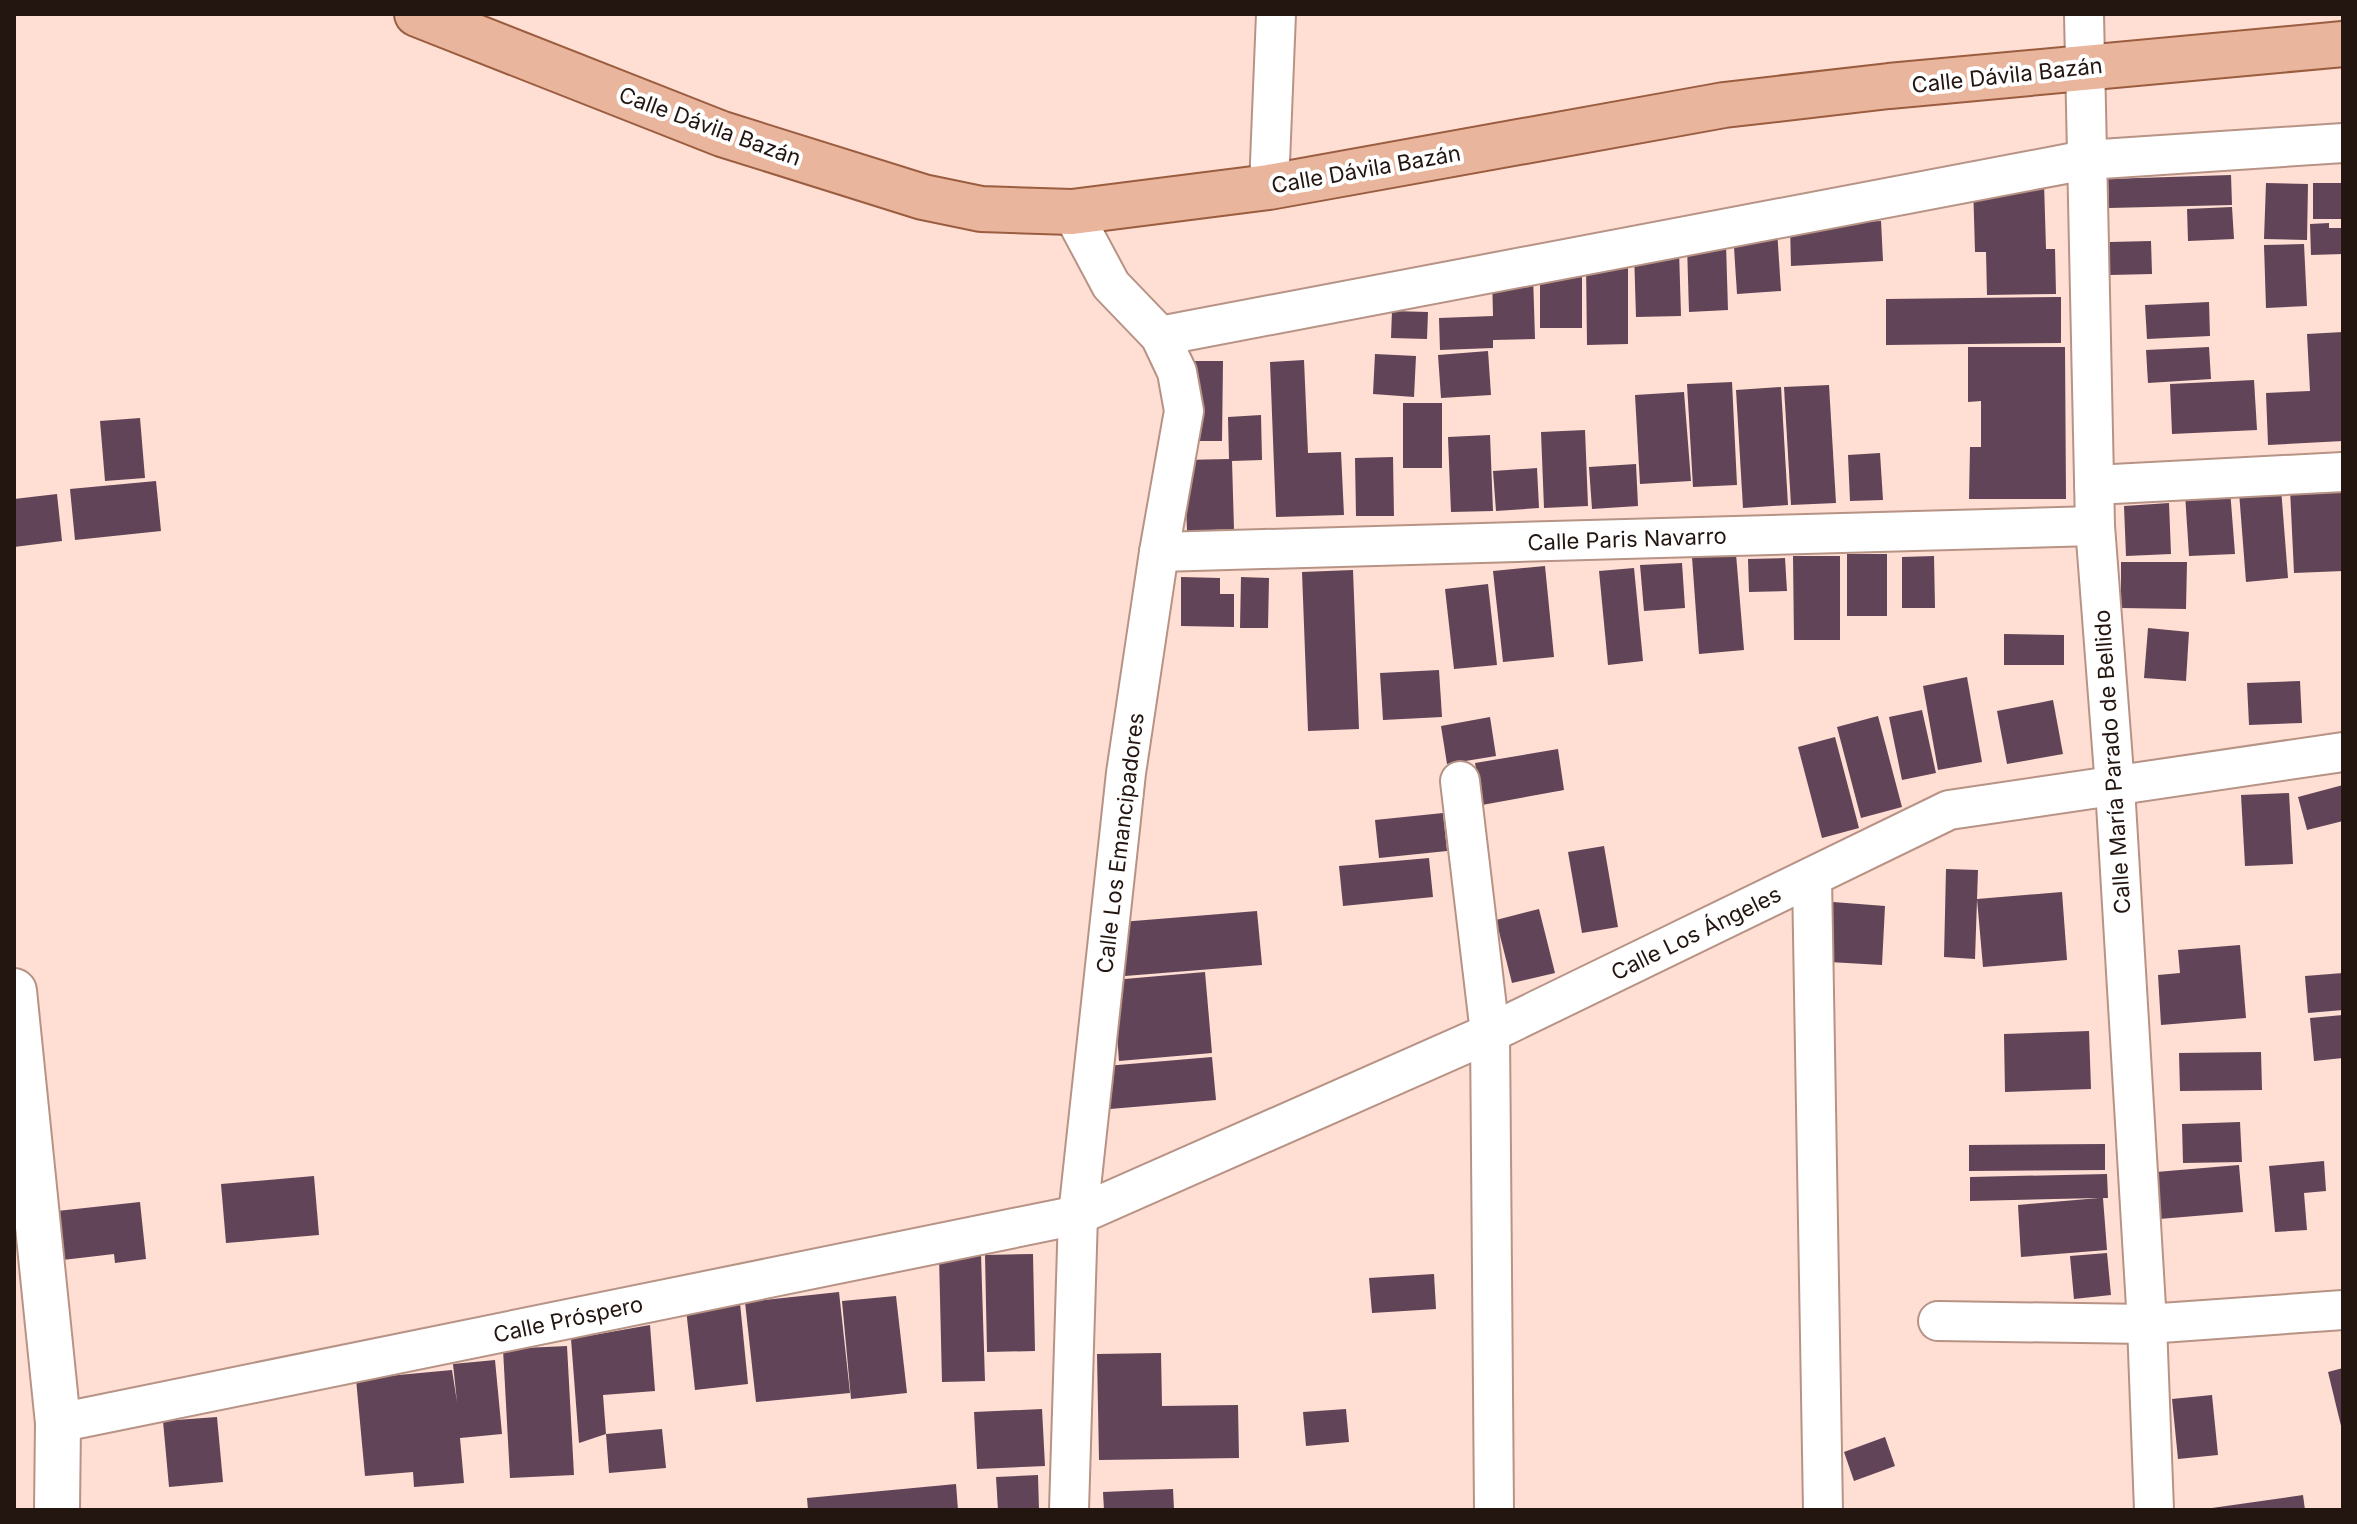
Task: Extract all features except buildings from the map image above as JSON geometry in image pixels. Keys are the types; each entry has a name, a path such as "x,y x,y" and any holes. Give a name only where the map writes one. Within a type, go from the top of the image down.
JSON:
{"main road":[{"name":"Calle Dávila Bazán","path":"417,14 722,134 923,197 981,209 1072,212 1269,187 1724,105 2083,67 2343,44"}],"street":[{"path":"1269,187 1276,14"},
{"name":"Calle María Parado de Bellido","path":"2084,14 2095,526 2115,787 2147,1324 2154,1510"},
{"path":"1160,336 2086,160 2343,143"},
{"name":"Calle Los Emancipadores","path":"1069,1510 1078,1215 1126,773 1184,411 1177,372 1160,336 1111,285 1072,212"},
{"path":"2094,485 2343,472"},
{"name":"Calle Paris Navarro","path":"1159,552 2095,526"},
{"name":"Calle Los Ángeles","path":"1078,1215 1490,1033 1949,810 2343,752"},
{"path":"1460,781 1490,1033 1494,1510"},
{"path":"1812,877 1823,1510"},
{"path":"14,991 58,1423 57,1510"},
{"name":"Calle Próspero","path":"58,1423 1078,1215"},
{"path":"1938,1321 2147,1324 2343,1310"}]}
